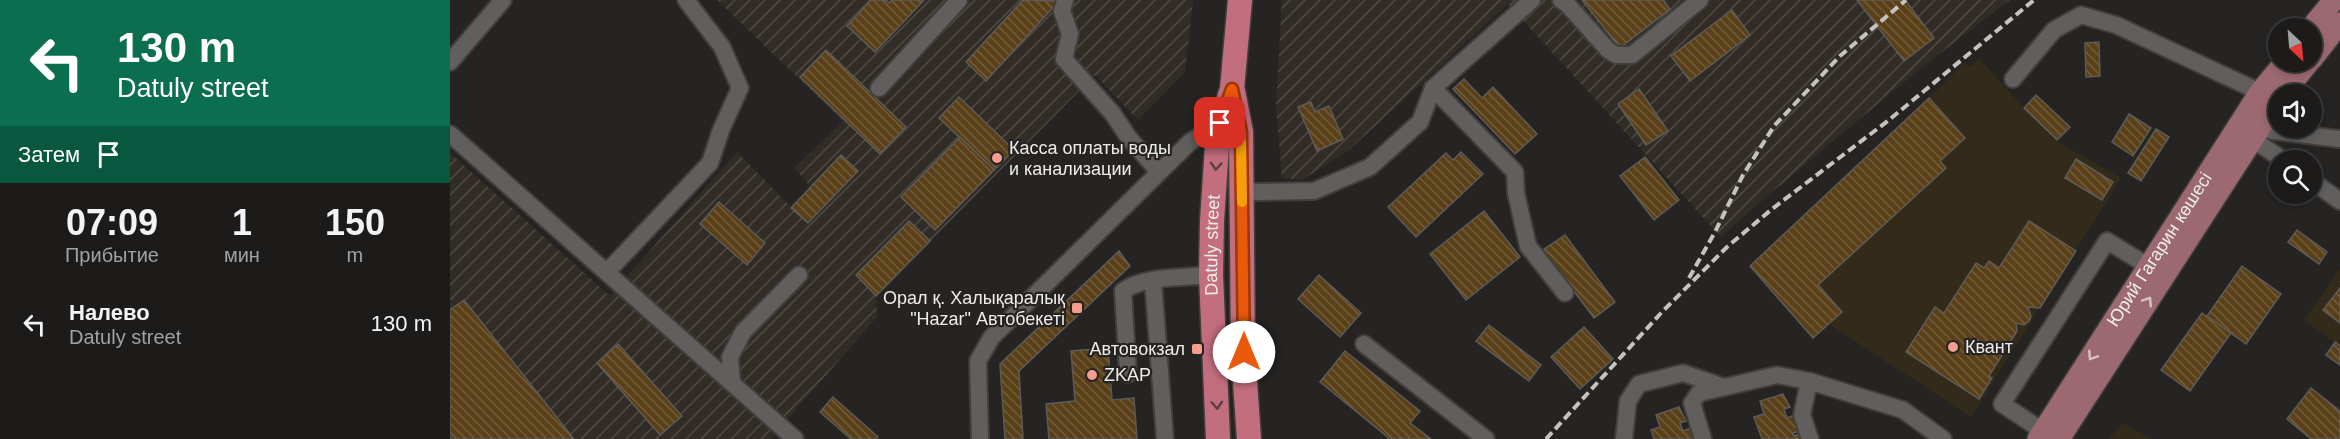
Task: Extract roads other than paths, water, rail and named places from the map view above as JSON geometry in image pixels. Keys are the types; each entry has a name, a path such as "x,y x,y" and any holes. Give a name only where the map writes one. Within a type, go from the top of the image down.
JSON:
{"highway":[{"name":"Datuly street","path":"1218,439 1211,275 1212,220 1218,131 1232,89 1240,0"},
{"name":"Datuly street","path":"1232,89 1241,132 1244,352 1249,439"},
{"path":"1212,220 1242,221"}],"main road":[{"path":"2319,18 2334,0"},
{"path":"2322,47 2339,29"},
{"path":"2291,84 2300,72"},
{"name":"Юрий Гагарин көшесі","path":"2047,436 2249,132 2268,98"},
{"name":"Юрий Гагарин көшесі","path":"2047,436 2150,267 2249,132"}],"street":[{"path":"450,62 503,0"},
{"path":"607,272 710,163 721,130 740,88 722,47 687,0"},
{"path":"879,88 959,0"},
{"path":"1065,0 1062,11 1070,34 1064,59 1113,114 1129,138 1159,172"},
{"path":"1242,189 1257,192 1314,190 1370,167 1420,122 1433,88 1532,0"},
{"path":"1561,0 1608,51 1616,55 1632,55 1700,0"},
{"path":"2013,79 2055,30 2081,15 2116,25 2268,96"},
{"path":"1433,88 1515,171 1516,192 1527,246 1564,293"},
{"path":"980,439 978,361 991,338 1190,142 1220,123"},
{"path":"2249,132 2340,139"},
{"path":"2249,132 2271,150"},
{"path":"450,134 795,439"},
{"path":"2322,188 2340,201"},
{"path":"2047,436 2002,404 2107,241 2150,267"},
{"path":"732,383 730,357 743,332 798,275"},
{"path":"1128,374 1123,291 1130,286 1153,280 1211,275"},
{"path":"1153,280 1165,439"},
{"path":"1364,344 1486,439"},
{"path":"1624,439 1628,401 1639,384 1683,373 1725,387"},
{"path":"1703,439 1692,403 1699,393 1777,375 1809,381 1903,410 1943,439"},
{"path":"1809,381 1802,415 1810,439"},
{"path":"1915,418 1922,439"}],"railway":[{"path":"1689,278 1743,175 1774,126 1840,56 1906,0"},
{"path":"1546,439 1662,312 1727,247 1772,209 1889,120 2034,0"}],"place":[{"name":"Касса оплаты воды и канализации","path":"997,158"},
{"name":"Орал қ. Халықаралық \"Hazar\" Автобекеті","path":"1077,308"},
{"name":"Квант","path":"1953,347"},
{"name":"Автовокзал","path":"1197,349"},
{"name":"ZKAP","path":"1092,375"}]}
